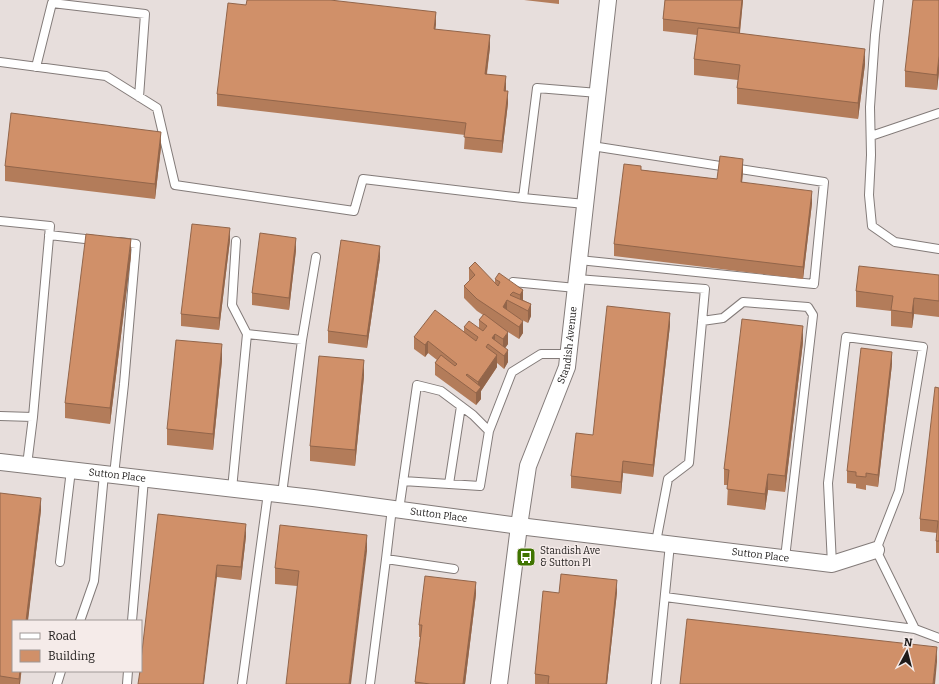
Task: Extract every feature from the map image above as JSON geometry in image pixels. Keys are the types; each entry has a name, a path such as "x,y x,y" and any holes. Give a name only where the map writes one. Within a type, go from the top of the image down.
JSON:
{"street":[{"name":"Standish Avenue","path":"499,684 528,466 567,367 608,0"},
{"name":"Sutton Place","path":"0,462 275,494 519,526 832,564 876,550"}],"lane":[{"path":"879,0 870,107 871,136 869,195 872,226 895,242 939,250"},
{"path":"36,67 52,3 145,14 139,97"},
{"path":"0,62 106,76 157,108 175,185 354,212 363,179 585,204"},
{"path":"523,198 537,88 598,93"},
{"path":"871,136 939,113"},
{"path":"579,260 814,284 824,182 592,146"},
{"path":"0,221 50,226 33,417 27,465"},
{"path":"49,235 136,244 124,384 94,581 80,620"},
{"path":"232,489 247,334 232,305 236,242"},
{"path":"242,684 316,257"},
{"path":"513,282 705,289 689,463 668,479 663,543 665,597 656,684"},
{"path":"702,321 723,318 744,302 808,307 813,315 785,558"},
{"path":"247,334 302,340"},
{"path":"832,564 828,483 846,336 923,346 899,491 876,550 915,629"},
{"path":"403,481 480,486 488,430 512,372 541,354 568,354"},
{"path":"370,684 386,559 403,481 417,385 441,391 473,415 488,430"},
{"path":"450,484 461,406"},
{"path":"0,416 33,417"},
{"path":"60,562 71,470"},
{"path":"132,620 144,478"},
{"path":"386,559 454,569"},
{"path":"665,597 915,629 939,638"},
{"path":"57,684 61,672"},
{"path":"127,684 128,672"}],"building":[{"path":"247,0 330,0 436,12 434,29 490,35 485,74 506,76 504,91 508,91 502,141 464,137 466,123 217,94 228,3 246,5"},
{"path":"665,0 742,0 739,28 663,19"},
{"path":"913,0 939,0 939,56 937,75 905,71"},
{"path":"698,28 865,49 858,103 737,88 740,65 694,59"},
{"path":"11,113 161,132 155,184 5,166"},
{"path":"720,156 743,159 741,182 812,191 803,267 614,244 624,164 641,166 641,170 717,179"},
{"path":"192,224 230,228 219,318 181,314"},
{"path":"260,233 296,238 289,298 252,293"},
{"path":"86,234 131,239 110,408 65,403"},
{"path":"341,240 380,246 367,336 328,331"},
{"path":"475,262 498,286 500,282 495,279 499,273 523,290 520,295 513,292 510,295 531,304 528,311 507,300 503,307 523,321 519,327 477,299 464,286 475,275 469,268"},
{"path":"859,266 939,275 939,301 914,298 912,313 891,310 893,296 856,291"},
{"path":"607,306 670,313 653,465 623,461 621,482 571,476 576,433 593,435"},
{"path":"435,310 476,341 478,337 464,327 469,321 483,331 487,326 479,320 484,314 508,332 503,339 495,334 492,338 508,350 504,356 488,344 486,347 497,355 478,382 467,374 466,375 481,387 476,393 435,363 441,355 455,366 457,364 428,341 425,345 414,337"},
{"path":"742,319 803,326 785,476 768,474 765,494 727,489 729,470 724,469"},
{"path":"176,340 222,344 213,434 167,429"},
{"path":"861,348 892,352 878,475 866,473 866,477 856,476 856,472 847,471"},
{"path":"319,356 364,360 355,450 310,446"},
{"path":"935,387 939,388 939,541 936,541 938,521 920,519"},
{"path":"0,493 41,498 26,620 12,620 12,672 20,672 19,679 0,676"},
{"path":"158,514 246,524 241,567 217,565 203,684 138,684 140,672 142,672 142,651"},
{"path":"280,525 367,535 349,684 286,684 299,571 275,568"},
{"path":"561,574 617,580 606,684 548,684 549,676 535,674 543,591 559,593"},
{"path":"425,576 476,582 463,684 430,684 415,682 422,625 419,625"},
{"path":"687,619 937,647 933,684 680,684"}],"place":[{"name":"Standish Ave & Sutton Pl","path":"526,557"}]}
